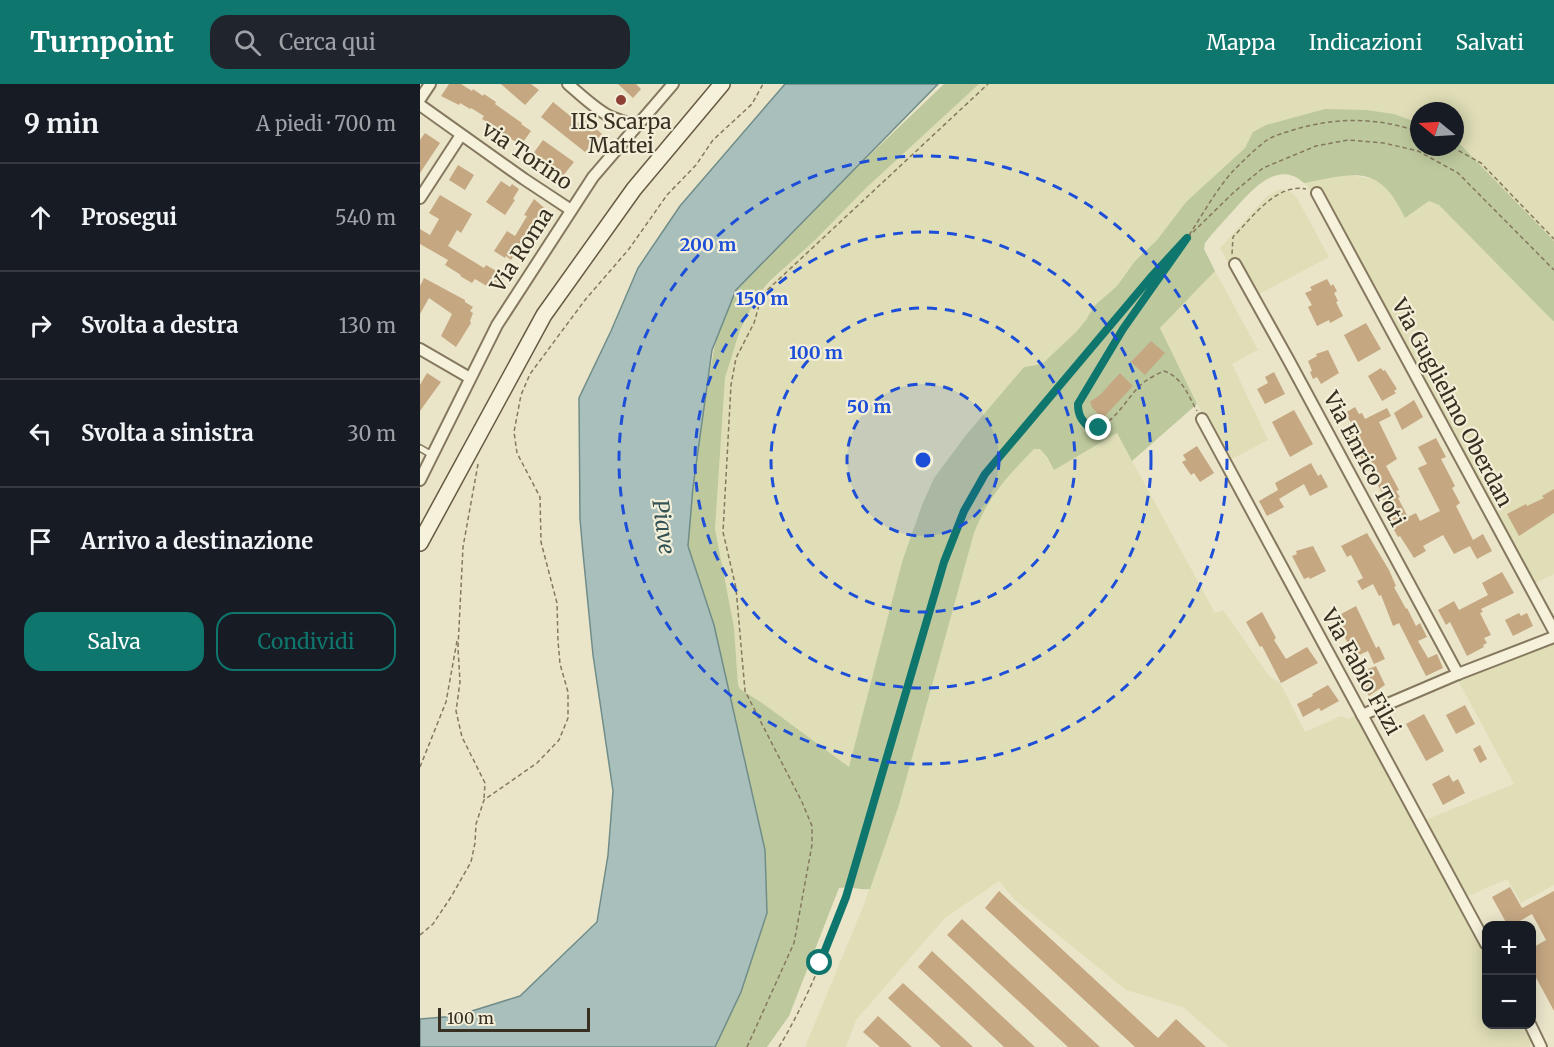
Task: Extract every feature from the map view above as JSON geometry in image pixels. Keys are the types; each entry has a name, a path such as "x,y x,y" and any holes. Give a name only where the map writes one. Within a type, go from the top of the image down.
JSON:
{"main road":[{"path":"420,543 544,315 634,189 722,84"}],"street":[{"path":"420,99 430,84"},
{"path":"568,84 602,111 635,127"},
{"name":"Via Roma","path":"420,480 497,325 594,177 673,84"},
{"name":"via Torino","path":"420,105 571,210"},
{"name":"via Torino","path":"420,198 461,135"},
{"name":"Via Guglielmo Oberdan","path":"1317,193 1554,631"},
{"name":"Via Enrico Toti","path":"1235,264 1458,674"},
{"path":"420,349 470,378"},
{"name":"Via Fabio Filzi","path":"1202,419 1482,937"},
{"path":"1362,715 1458,674 1554,637"},
{"path":"1532,1029 1541,1047"}],"lane":[{"path":"420,448 432,455"}],"path":[{"path":"484,800 537,763 559,740 568,718 568,692 559,652 557,603 541,542 540,497 517,453 514,432 521,395 530,374 585,300 629,249 667,195 696,165 713,140 752,105 763,84"},
{"path":"747,1047 794,944 812,845 812,826 745,691 736,588 723,532 731,386 736,358 754,323 762,295 988,84"},
{"path":"1202,419 1180,381 1173,374 1164,371 1143,382 1117,412 1099,428 1091,429 1084,423 1078,413 1078,404 1123,329 1216,193 1234,170 1268,140 1283,133 1330,121 1358,120 1387,123 1410,129"},
{"path":"779,1047 820,963 846,897 944,562 964,511 985,474 1151,277 1187,238 1234,192 1263,168 1316,146 1348,140 1384,143 1418,151 1458,173 1554,270"},
{"path":"1464,154 1481,163 1554,239"},
{"path":"1235,264 1232,251 1233,237 1274,197 1296,187 1317,193"},
{"path":"420,935 439,915 471,862 476,824 484,800 485,783 462,737 456,711 460,682 458,634 463,547 478,465"},
{"path":"420,767 446,702 458,634"}],"green space":[{"path":"944,84 979,84 866,188 815,240 770,281 758,295 740,330 725,378 715,529 734,627 738,685 740,689 849,767 902,562 934,478 966,435 1024,367 1042,364 1076,332 1094,306 1117,286 1135,261 1157,240 1186,202 1245,148 1253,132 1266,125 1325,109 1366,110 1394,114 1410,120 1410,156 1464,156 1464,148 1554,241 1554,322 1439,205 1429,201 1405,218 1386,188 1375,180 1352,175 1304,183 1294,176 1284,174 1274,176 1256,187 1239,204 1205,243 1204,249 1215,271 1160,328 1197,404 1132,461 1117,433 1054,470 1040,449 1034,449 1000,487 986,508 974,533 899,805 870,889 839,888 789,1016 767,1047 710,1047 685,534 714,349 723,314 736,283"},
{"path":"979,84 1554,84 1554,241 1464,148 1464,102 1410,102 1410,120 1394,114 1253,136 1245,148 1186,202 1157,240 1135,261 1117,286 1094,306 1076,332 1042,364 1024,367 966,435 934,478 902,562 849,768 740,689 734,627 715,529 725,378 740,330 758,295 866,188"},
{"path":"1349,175 1373,179 1384,184 1396,200 1405,218 1429,201 1439,205 1554,322 1554,574 1524,588 1310,189 1304,183"},
{"path":"1281,189 1291,192 1297,198 1329,257 1248,300 1220,248 1267,196"},
{"path":"1215,271 1258,350 1232,364 1268,440 1226,462 1160,328"},
{"path":"1117,433 1215,613 1223,610 1270,677 1280,683 1305,732 1341,716 1348,719 1363,712 1423,821 1514,784 1453,671 1554,633 1554,885 1521,903 1507,879 1464,898 1482,933 1482,1029 1533,1029 1530,1047 1229,1047 1183,1007 1126,990 1015,900 999,881 945,918 856,1020 846,1047 805,1047 863,907 899,805 974,533 983,509 999,485 1034,449 1040,448 1054,469"}],"water":[{"name":"Piave","path":"785,84 938,84 736,290 712,350 693,487 688,546 714,625 765,850 767,913 741,992 715,1047 420,1047 420,1019 456,1016 520,996 597,922 608,855 613,791 593,655 580,519 579,398 638,268 680,206"}],"building":[{"path":"449,84 461,84 483,96 484,94 531,131 521,145 491,127 492,125 482,119 484,116 471,108 441,96"},
{"path":"501,84 531,84 539,90 525,105"},
{"path":"618,84 636,84 641,89 633,98"},
{"path":"553,102 579,123 588,112 594,117 589,123 602,134 585,152 541,117"},
{"path":"425,133 440,143 420,173 420,140"},
{"path":"543,140 574,162 562,177 532,155"},
{"path":"458,165 474,175 465,190 449,180"},
{"path":"501,181 510,187 512,184 519,189 505,215 486,202"},
{"path":"440,195 472,214 461,233 457,230 448,246 484,268 486,265 505,276 498,288 492,284 490,288 475,279 472,283 445,265 448,260 420,244 420,229 430,235 439,219 429,213"},
{"path":"534,199 548,211 539,225 535,222 511,260 506,256 505,258 494,251 507,231 515,236"},
{"path":"424,278 465,300 473,307 470,311 473,313 471,323 456,347 441,336 452,314 429,298 420,314 420,286"},
{"path":"1327,279 1337,291 1334,293 1338,301 1336,302 1343,316 1330,323 1329,320 1317,326 1308,307 1312,305 1305,293 1312,290 1310,287"},
{"path":"1366,323 1381,349 1358,362 1344,335"},
{"path":"1151,341 1165,353 1145,375 1131,362"},
{"path":"1328,350 1339,373 1321,384 1317,377 1313,379 1308,361 1317,356 1316,354"},
{"path":"1381,368 1385,370 1397,389 1394,391 1396,393 1382,401 1368,376"},
{"path":"1274,372 1285,394 1265,404 1257,389 1268,383 1265,377"},
{"path":"427,373 441,382 420,411 420,385"},
{"path":"1120,373 1133,386 1103,418 1093,409 1090,402 1100,395"},
{"path":"1414,400 1423,417 1402,430 1394,413"},
{"path":"1355,407 1365,419 1387,408 1391,416 1379,422 1397,459 1386,466 1399,490 1396,491 1400,497 1398,498 1408,517 1416,513 1420,521 1440,511 1418,468 1427,464 1418,447 1436,438 1446,457 1441,459 1455,486 1452,488 1460,503 1456,506 1473,540 1483,534 1492,551 1477,559 1470,546 1454,554 1443,535 1423,546 1426,551 1414,558 1400,536 1398,537 1384,512 1388,510 1380,494 1382,493 1347,434 1355,429 1345,413"},
{"path":"1294,410 1313,444 1290,457 1272,422"},
{"path":"1197,446 1214,473 1200,482 1194,473 1191,475 1182,462 1186,460 1183,455"},
{"path":"1311,463 1318,476 1321,474 1328,487 1310,496 1304,484 1279,499 1284,507 1267,516 1259,501 1278,490 1275,483"},
{"path":"1554,489 1554,513 1519,536 1507,514 1544,498 1542,496"},
{"path":"1367,533 1389,570 1396,586 1394,587 1406,609 1416,626 1420,623 1427,637 1418,641 1428,658 1437,654 1443,668 1426,676 1399,623 1393,626 1381,595 1379,596 1373,584 1362,590 1357,581 1363,578 1351,555 1347,557 1341,546"},
{"path":"1313,546 1326,571 1310,579 1309,577 1304,579 1292,556 1297,554 1296,551"},
{"path":"1502,572 1514,593 1481,609 1483,612 1480,613 1491,635 1484,638 1487,643 1483,645 1484,647 1467,656 1450,622 1446,625 1438,610 1454,601 1459,610 1488,595 1482,583"},
{"path":"1356,606 1376,648 1379,646 1385,659 1374,664 1368,651 1355,657 1340,628 1346,624 1341,614"},
{"path":"1262,612 1276,638 1274,640 1286,659 1307,647 1318,663 1281,683 1262,646 1260,647 1246,622"},
{"path":"1519,613 1521,616 1527,613 1533,626 1513,636 1505,620"},
{"path":"1376,666 1385,685 1369,696 1359,678 1370,672 1368,669"},
{"path":"1328,685 1339,701 1321,711 1319,708 1303,717 1297,704"},
{"path":"1465,705 1475,724 1456,734 1446,715"},
{"path":"1424,714 1444,751 1426,761 1406,724"},
{"path":"1480,745 1487,759 1480,763 1473,749"},
{"path":"1449,775 1453,782 1458,779 1465,793 1443,805 1432,784"},
{"path":"1510,887 1522,908 1554,891 1554,1011 1536,977 1536,946 1546,940 1536,921 1532,914 1520,921 1505,921 1492,897"},
{"path":"999,891 1158,1038 1176,1019 1206,1047 1135,1047 985,908"},
{"path":"962,919 1100,1047 1068,1047 947,935"},
{"path":"932,951 1035,1047 1004,1047 918,967"},
{"path":"903,983 973,1047 941,1047 888,998"},
{"path":"878,1016 912,1047 880,1047 863,1032"}],"place":[{"name":"IIS Scarpa Mattei","path":"621,100"}],"route":[{"path":"820,963 846,897 944,562 964,511 985,474 1151,277 1187,238 1123,329 1078,404 1078,413 1084,423 1091,429 1099,428"}]}
